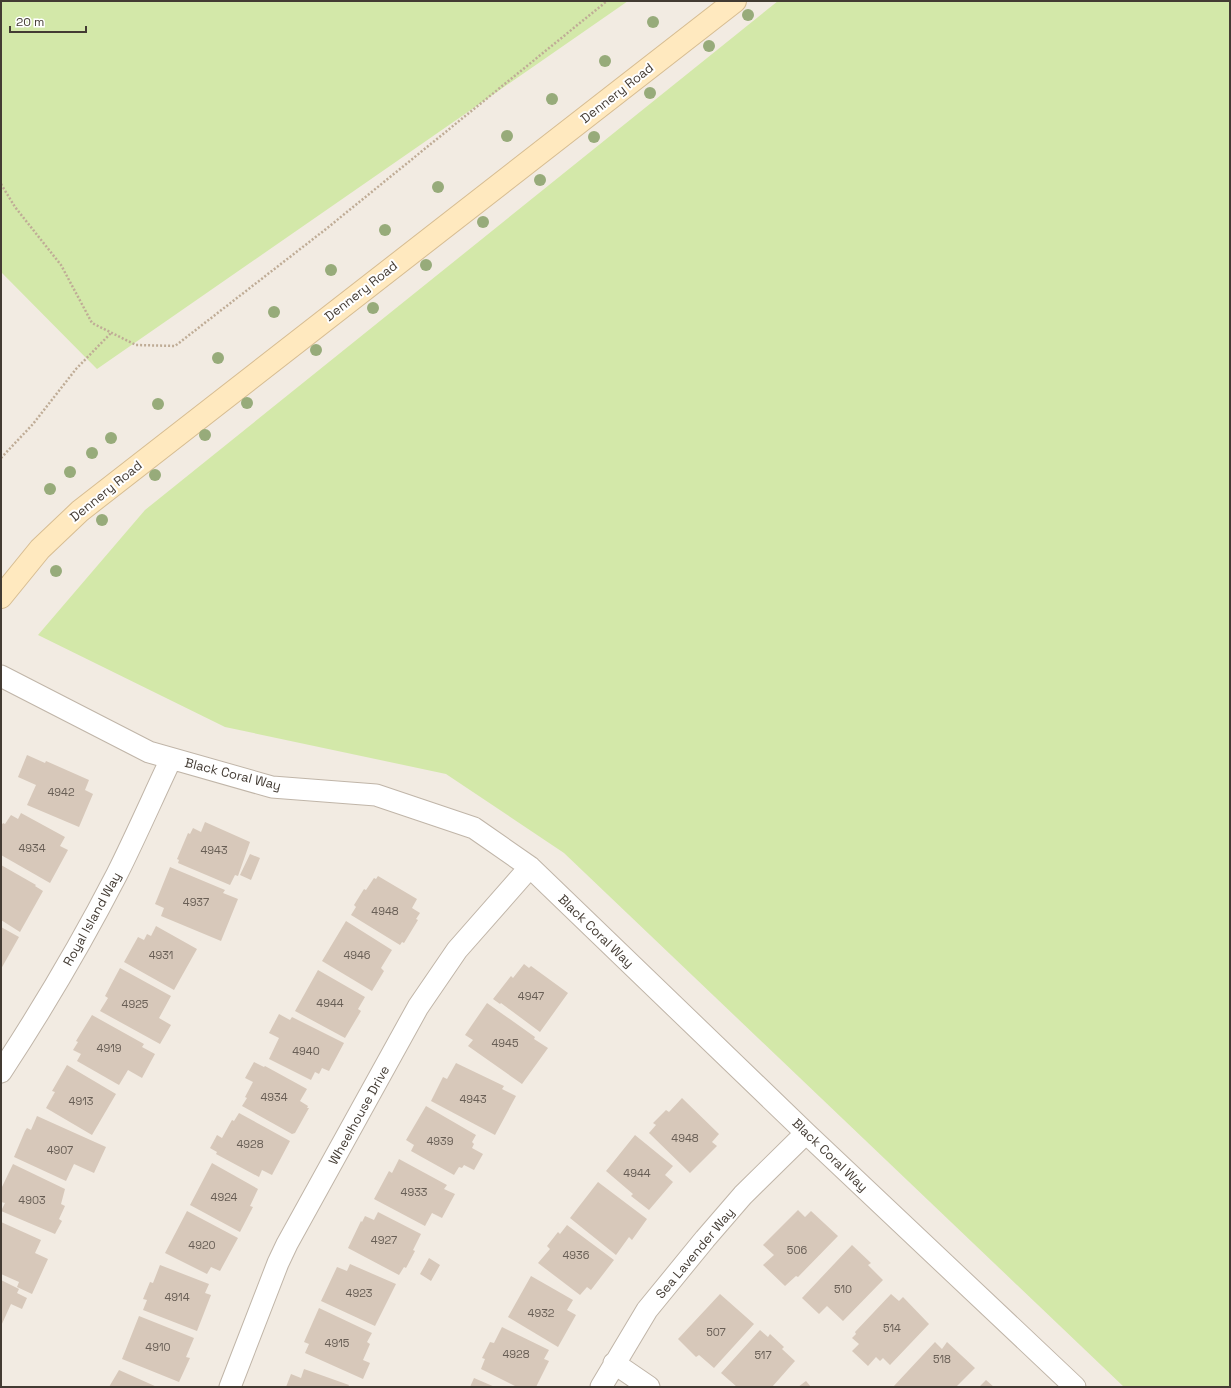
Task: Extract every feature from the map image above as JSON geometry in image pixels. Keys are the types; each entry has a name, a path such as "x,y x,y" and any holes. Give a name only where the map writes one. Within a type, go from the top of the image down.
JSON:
{"street":[{"name":"Dennery Road","path":"1,596 40,550 80,512 735,1"},
{"name":"Black Coral Way","path":"1,676 149,752 272,787 376,796 474,828 530,867 806,1132 1075,1387"},
{"name":"Royal Island Way","path":"1,1072 35,1021 92,921 117,873 171,759"},
{"name":"Wheelhouse Drive","path":"230,1387 278,1263 287,1244 418,1007 457,950 530,867"},
{"name":"Sea Lavender Way","path":"601,1387 647,1310 705,1239 744,1195 806,1132"},
{"path":"614,1363 649,1387"}],"path":[{"path":"1,184 15,207 61,265 92,323 136,345 175,346 332,224 607,1"},
{"path":"1,458 33,424 76,369 111,333"}],"green space":[{"path":"1,1 628,1 97,369 1,272"},
{"path":"778,1 1230,1 1230,1387 1124,1387 564,853 446,774 225,727 38,635 145,510"}],"building":[{"path":"27,755 45,763 46,761 89,780 85,790 93,794 79,827 27,805 36,785 18,777"},
{"path":"21,813 65,837 60,846 68,850 50,883 1,855 1,826 3,823 5,824 11,815 18,819"},
{"path":"205,822 250,842 238,876 235,875 230,885 178,863 179,860 177,859 188,833 190,834 193,828 201,832"},
{"path":"250,854 260,858 251,880 240,875"},
{"path":"1,865 36,885 35,886 43,891 20,932 1,920"},
{"path":"170,867 225,890 223,893 238,899 221,941 161,916 164,908 155,904"},
{"path":"378,876 417,899 412,908 420,913 416,919 418,920 404,943 402,942 400,945 351,915 356,907 354,905 364,889 366,890 374,878 376,879"},
{"path":"346,921 392,950 381,968 384,971 372,991 322,961"},
{"path":"156,926 197,949 174,990 124,962 138,937 144,940 147,934 151,936"},
{"path":"1,927 19,937 1,969"},
{"path":"524,964 529,968 531,966 568,993 540,1032 501,1003 500,1004 493,999 511,976 513,978"},
{"path":"120,968 171,996 159,1018 171,1025 160,1044 100,1011 108,998 105,996"},
{"path":"318,970 365,997 358,1009 361,1011 345,1038 295,1011"},
{"path":"487,1003 548,1048 522,1084 468,1046 473,1040 465,1035"},
{"path":"279,1014 290,1020 292,1017 344,1043 329,1071 322,1068 319,1074 315,1072 311,1080 269,1059 279,1038 269,1033"},
{"path":"92,1015 144,1044 142,1047 155,1054 142,1078 128,1070 119,1085 77,1061 81,1054 73,1050 78,1042 76,1041"},
{"path":"254,1062 264,1067 265,1066 307,1089 300,1101 308,1106 307,1108 309,1108 295,1133 292,1134 242,1106 247,1098 245,1097 253,1082 245,1078"},
{"path":"456,1063 504,1086 502,1089 516,1096 495,1135 431,1101 443,1077 447,1079"},
{"path":"67,1065 116,1094 92,1135 46,1108 55,1092 52,1091"},
{"path":"682,1098 719,1134 712,1142 717,1146 690,1173 649,1133 656,1125 653,1123 666,1110 669,1112"},
{"path":"426,1106 476,1135 472,1142 474,1144 472,1148 483,1154 474,1170 464,1165 462,1168 459,1167 454,1175 411,1151 414,1145 406,1140"},
{"path":"239,1113 290,1141 272,1175 262,1170 259,1177 216,1154 217,1152 210,1148 217,1135 222,1138 232,1120 234,1121"},
{"path":"37,1116 106,1147 94,1173 74,1164 66,1181 14,1157 25,1131 27,1128 31,1130"},
{"path":"635,1135 673,1166 665,1175 673,1182 649,1210 631,1196 633,1194 606,1171"},
{"path":"399,1159 447,1185 444,1189 455,1194 442,1218 432,1213 425,1226 374,1199 389,1171 392,1173"},
{"path":"212,1163 258,1189 250,1206 253,1207 240,1232 190,1205"},
{"path":"13,1164 65,1189 61,1204 65,1206 59,1219 62,1221 55,1234 1,1211 5,1203 1,1202 1,1189"},
{"path":"598,1182 647,1219 632,1240 629,1237 616,1255 570,1218"},
{"path":"798,1210 805,1217 811,1211 838,1236 798,1277 796,1276 785,1286 763,1265 774,1255 763,1245"},
{"path":"187,1211 238,1238 220,1271 211,1267 207,1274 165,1253"},
{"path":"378,1212 421,1234 413,1250 415,1251 406,1268 404,1267 399,1275 348,1248 365,1216 374,1220"},
{"path":"1,1222 41,1240 35,1253 48,1259 32,1294 17,1287 19,1282 1,1274"},
{"path":"567,1225 614,1260 591,1290 587,1287 580,1295 538,1263 550,1249 547,1246 558,1232 560,1234"},
{"path":"852,1245 871,1263 868,1265 883,1280 843,1321 827,1306 819,1314 802,1298"},
{"path":"429,1258 440,1265 431,1281 420,1274"},
{"path":"350,1264 396,1284 375,1326 321,1301 337,1267 347,1271"},
{"path":"160,1265 209,1284 205,1293 211,1295 197,1331 143,1310 147,1300 143,1299 150,1282 153,1283"},
{"path":"531,1276 573,1300 567,1310 576,1315 558,1347 508,1317"},
{"path":"1,1280 19,1289 17,1293 27,1298 22,1309 11,1304 1,1326"},
{"path":"720,1294 754,1324 714,1368 699,1355 696,1357 678,1339"},
{"path":"891,1294 899,1301 903,1297 929,1324 890,1365 883,1358 880,1361 876,1357 868,1366 852,1351 859,1344 852,1338 856,1334 855,1332"},
{"path":"319,1308 372,1333 367,1342 370,1344 363,1360 370,1363 363,1379 305,1353 309,1344 304,1342"},
{"path":"139,1316 194,1338 186,1357 190,1358 179,1382 122,1359"},
{"path":"502,1327 549,1350 544,1359 549,1361 536,1387 517,1387 481,1369 485,1359 482,1358 490,1342 494,1343"},
{"path":"760,1330 768,1337 770,1334 784,1347 782,1349 795,1361 772,1387 737,1387 721,1373"},
{"path":"935,1342 942,1349 947,1342 975,1368 956,1387 893,1387"},
{"path":"304,1369 349,1385 348,1387 286,1387 291,1374 301,1378"},
{"path":"119,1370 157,1387 109,1387"},
{"path":"474,1378 495,1387 470,1387"},
{"path":"986,1380 994,1387 979,1387"},
{"path":"806,1381 811,1387 798,1387"}]}
